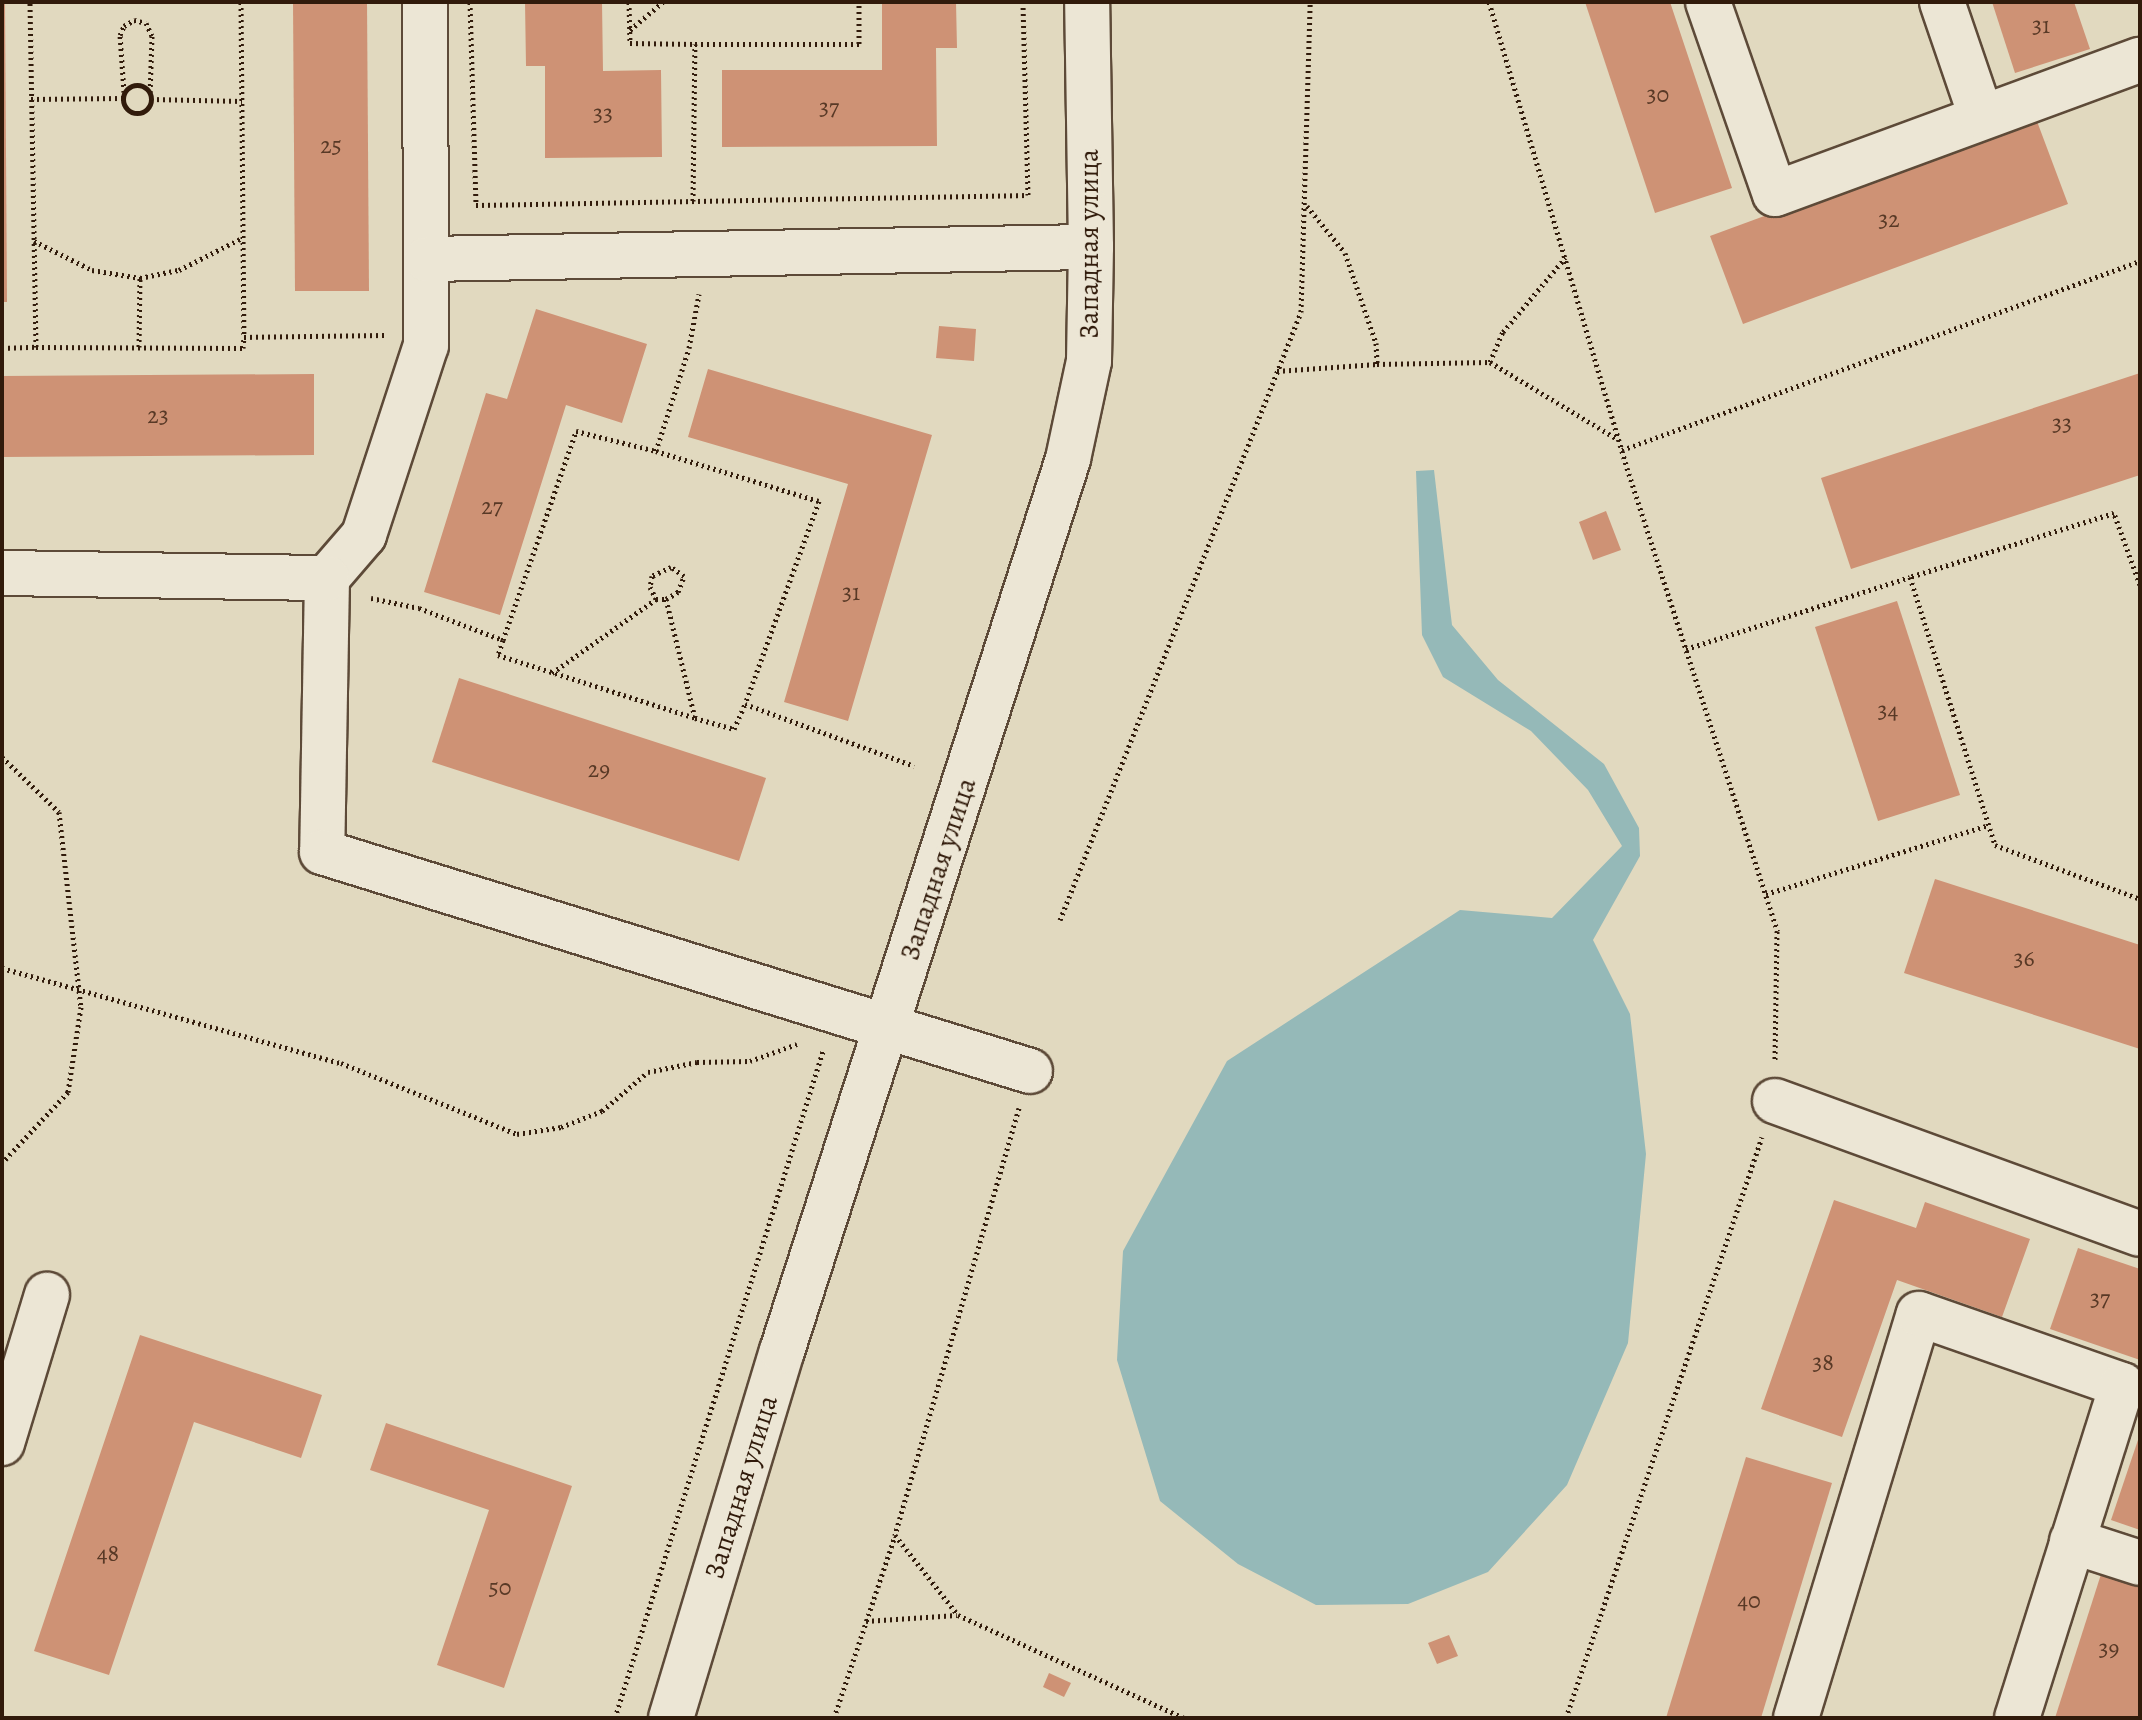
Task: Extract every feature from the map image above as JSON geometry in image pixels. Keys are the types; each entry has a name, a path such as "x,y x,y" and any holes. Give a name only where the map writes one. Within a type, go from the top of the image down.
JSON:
{"street":[{"path":"425,2 426,345 364,535 327,578 322,852 1030,1071"},
{"name":"Западная улица","path":"671,1718 782,1351 1068,459 1089,361 1091,247 1087,2"},
{"path":"1708,2 1775,194 2140,60"},
{"path":"1942,2 1981,116"},
{"path":"427,259 1091,247"},
{"path":"2,573 327,578"},
{"path":"1775,1101 2140,1234"},
{"path":"2,1443 47,1295"},
{"path":"1796,1718 1919,1314 2122,1385 2017,1718"},
{"path":"2072,1541 2140,1563"}],"path":[{"path":"30,2 36,347"},
{"path":"2,348 243,348 241,2"},
{"path":"470,2 476,205 1028,195 1023,2"},
{"path":"629,2 630,43 695,44 859,44 859,2"},
{"path":"630,31 663,2"},
{"path":"1060,920 1301,312 1307,205 1310,2"},
{"path":"1489,2 1622,450 1777,931 1775,1101 1566,1718"},
{"path":"134,20 146,23 152,36 150,97 148,107 137,113 126,108 120,35 124,26 134,20"},
{"path":"693,201 695,44"},
{"path":"31,99 123,95 138,85 150,97 242,101"},
{"path":"1307,205 1345,253 1376,343 1377,364"},
{"path":"34,241 92,270 140,278 179,270 243,237"},
{"path":"656,451 689,348 709,254"},
{"path":"1490,362 1503,332 1565,258"},
{"path":"1622,450 2140,261"},
{"path":"139,347 140,278"},
{"path":"244,337 426,335"},
{"path":"1277,371 1377,364 1490,362 1619,440"},
{"path":"576,431 656,451 819,501 734,729 498,655 576,431"},
{"path":"1686,649 2114,513 2140,585"},
{"path":"552,673 656,599 666,599 678,592 684,576 671,567 652,576 650,587 656,599"},
{"path":"1910,577 1995,845 2140,899"},
{"path":"371,598 419,608 503,640"},
{"path":"666,599 695,718"},
{"path":"745,704 914,766"},
{"path":"2,757 59,812 81,1007 68,1092 2,1163"},
{"path":"1766,894 1989,825"},
{"path":"2,968 341,1063 517,1134 561,1127 602,1111 648,1072 697,1062 750,1061 797,1044 825,1006"},
{"path":"615,1718 825,1006"},
{"path":"834,1718 895,1535 1030,1071"},
{"path":"895,1535 958,1615 1184,1718"},
{"path":"866,1621 958,1615"}],"water":[{"path":"1434,470 1452,625 1498,680 1604,764 1639,828 1640,856 1593,940 1630,1014 1646,1154 1628,1343 1567,1485 1488,1572 1408,1604 1316,1605 1238,1564 1160,1501 1117,1360 1123,1251 1227,1061 1460,910 1552,918 1622,846 1588,790 1531,731 1443,677 1422,635 1416,471"}],"building":[{"path":"2,2 5,2 7,302 2,302"},
{"path":"293,2 367,2 369,291 295,291"},
{"path":"525,2 602,2 603,71 661,70 662,157 545,158 545,66 526,66"},
{"path":"882,2 956,2 957,48 936,48 937,146 722,147 722,70 882,70"},
{"path":"1585,2 1670,2 1732,188 1655,213"},
{"path":"1992,2 2074,2 2090,49 2015,73"},
{"path":"2035,116 2068,204 1743,324 1710,236"},
{"path":"536,309 647,344 622,423 566,405 500,615 424,592 486,393 507,399"},
{"path":"939,326 976,329 974,361 936,358"},
{"path":"708,369 932,435 848,721 784,702 848,484 688,437"},
{"path":"2140,373 2140,475 1851,569 1821,478"},
{"path":"314,374 314,455 2,457 2,376"},
{"path":"1606,511 1621,550 1593,560 1579,522"},
{"path":"1897,601 1960,795 1878,821 1815,627"},
{"path":"459,678 766,778 739,861 432,762"},
{"path":"1935,879 2140,945 2140,1049 1904,973"},
{"path":"1834,1200 1916,1228 1925,1202 2030,1239 2002,1317 1897,1280 1842,1437 1761,1409"},
{"path":"2078,1248 2140,1269 2140,1360 2050,1329"},
{"path":"140,1335 322,1395 301,1458 194,1422 109,1675 34,1651"},
{"path":"386,1423 572,1486 504,1688 437,1665 489,1510 370,1470"},
{"path":"2140,1437 2140,1530 2111,1520"},
{"path":"1746,1457 1832,1483 1761,1718 1666,1718"},
{"path":"2103,1568 2140,1580 2140,1718 2055,1718"},
{"path":"1449,1635 1458,1656 1437,1664 1428,1643"},
{"path":"1049,1673 1071,1683 1064,1697 1043,1687"}]}
